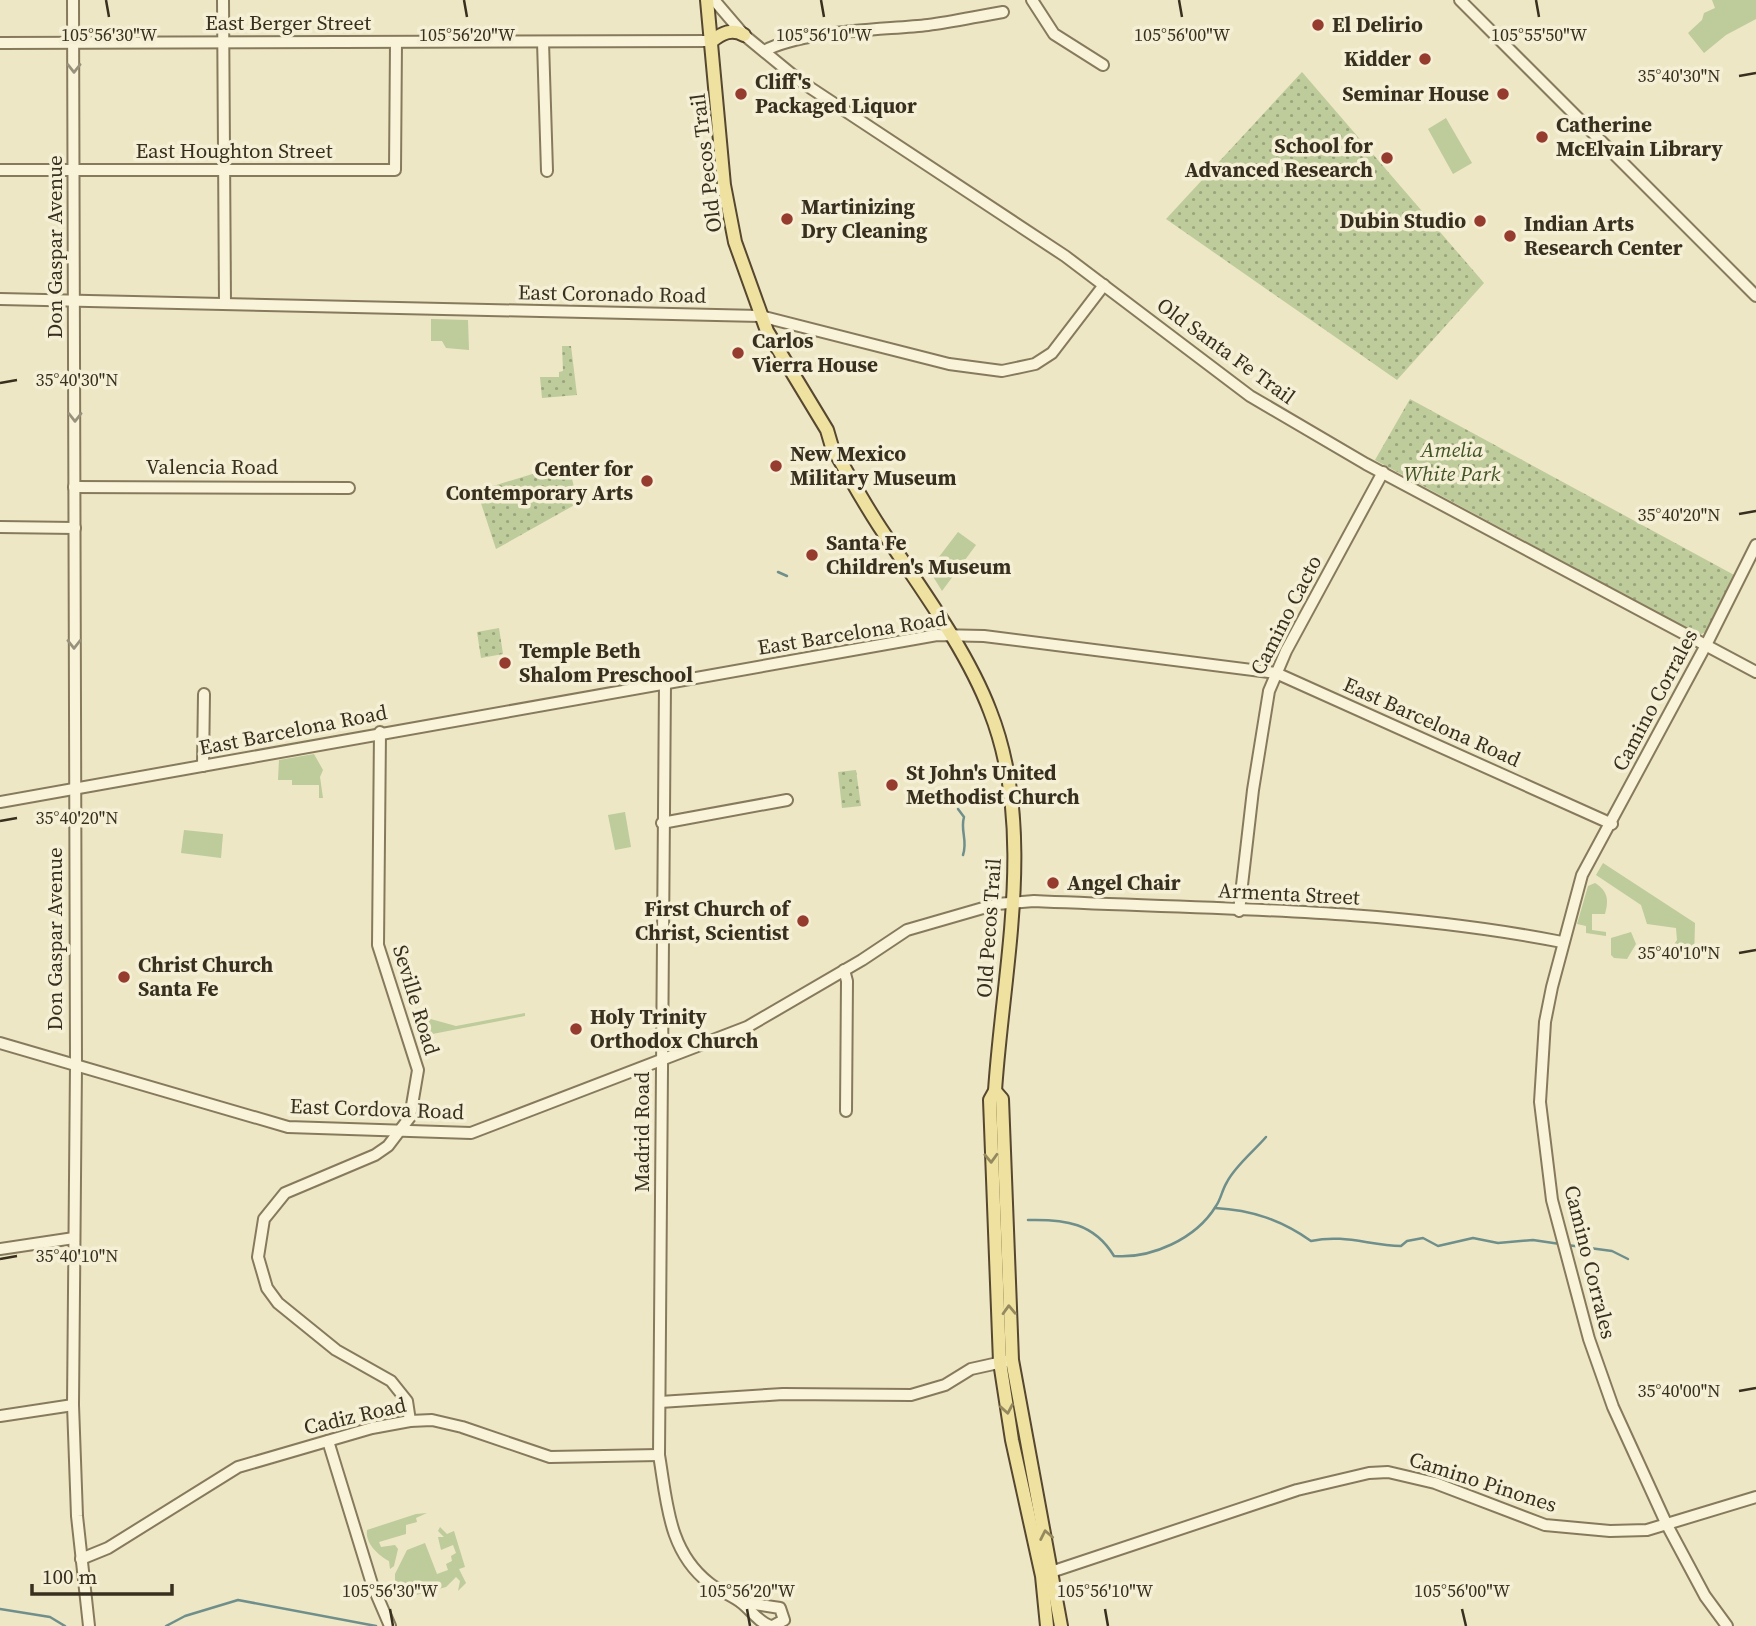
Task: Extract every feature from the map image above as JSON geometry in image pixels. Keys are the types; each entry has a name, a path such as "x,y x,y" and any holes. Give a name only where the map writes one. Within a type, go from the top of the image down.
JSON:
{"main road":[{"name":"Old Pecos Trail","path":"707,0 726,199 735,242 760,316 827,430 832,447 950,636 990,710 997,736 1012,811 1013,902 995,1091 990,1100 1006,1361 1013,1440 1061,1626"},
{"path":"712,41 722,33 744,34"},
{"name":"Old Pecos Trail","path":"1047,1573 1047,1626"}],"street":[{"name":"Don Gaspar Avenue","path":"74,0 76,1065 73,1405 81,1559 89,1626"},
{"path":"223,0 225,303"},
{"name":"Old Santa Fe Trail","path":"714,0 744,34 810,87 1052,247 1250,396 1383,472 1756,672"},
{"path":"1032,0 1054,34 1104,65"},
{"path":"1460,0 1756,296"},
{"path":"764,51 780,45 836,34 933,24 1003,12"},
{"name":"East Berger Street","path":"0,43 712,41"},
{"name":"East Houghton Street","path":"0,170 395,170 396,42"},
{"path":"543,42 547,171"},
{"name":"East Coronado Road","path":"0,299 760,316 949,364 977,369 1018,370 1052,353 1104,285"},
{"name":"Camino Cacto","path":"1239,911 1253,789 1269,691 1276,673 1383,472"},
{"name":"Valencia Road","path":"74,487 349,488"},
{"path":"0,527 75,528"},
{"name":"Camino Corrales","path":"1727,1626 1705,1596 1667,1525 1613,1407 1593,1350 1552,1200 1541,1102 1545,1022 1582,875 1612,824 1756,545"},
{"name":"East Barcelona Road","path":"0,802 380,732 937,635 984,636 1276,673 1612,824"},
{"name":"Madrid Road","path":"665,682 659,1455 671,1530 678,1545 698,1573 741,1602 763,1623 772,1626"},
{"path":"203,766 204,694"},
{"name":"Seville Road","path":"380,732 378,945 418,1070 410,1117 400,1132 374,1155 285,1193 264,1219 258,1257 267,1288 278,1303 336,1350 391,1381 407,1401 411,1421"},
{"path":"662,822 787,800"},
{"name":"Armenta Street","path":"1013,902 1239,911 1449,924 1563,942"},
{"name":"East Cordova Road","path":"0,1043 277,1124 315,1130 479,1131 754,1023 907,930 921,924 1013,902"},
{"path":"844,970 847,981 846,1111"},
{"path":"0,1249 74,1238"},
{"path":"660,1402 783,1394 911,1395 945,1385 971,1370 1006,1361"},
{"path":"0,1416 73,1405"},
{"name":"Cadiz Road","path":"81,1559 108,1548 238,1467 411,1421 432,1420 462,1426 550,1457 659,1455"},
{"path":"328,1441 372,1584 390,1626"},
{"name":"Camino Pinones","path":"1047,1573 1297,1490 1369,1473 1388,1472 1435,1483 1545,1525 1610,1531 1647,1530 1756,1497"},
{"path":"741,1602 780,1608 784,1620 772,1626"}],"green space":[{"path":"1712,0 1756,0 1756,19 1726,35 1704,53 1688,33 1702,20 1704,13 1715,8"},
{"path":"1302,72 1484,283 1397,380 1166,219"},
{"path":"1446,118 1472,163 1453,174 1428,129"},
{"path":"431,319 468,320 469,350 446,348 442,341 431,341"},
{"path":"562,346 571,346 577,395 542,398 540,377 559,377 559,372 563,371"},
{"name":"Amelia White Park","path":"1410,399 1736,576 1708,631 1699,635 1375,460"},
{"path":"568,463 578,503 496,549 477,491"},
{"path":"958,532 976,545 942,591 929,570"},
{"path":"499,628 503,654 481,658 477,632"},
{"path":"314,754 323,770 320,777 323,798 319,798 319,785 292,785 292,780 278,780 279,760"},
{"path":"856,770 861,806 842,808 838,772"},
{"path":"625,812 631,847 615,850 608,815"},
{"path":"184,830 223,834 221,858 181,853"},
{"path":"1603,863 1695,923 1694,961 1679,957 1673,946 1677,940 1676,928 1647,924 1641,905 1596,875"},
{"path":"1595,883 1605,893 1607,904 1605,914 1592,914 1592,930 1606,932 1606,936 1586,933 1586,926 1577,924 1588,886"},
{"path":"1631,932 1636,944 1627,959 1614,958 1611,955 1611,938"},
{"path":"525,1013 525,1016 422,1036 416,1022 427,1018 456,1026"},
{"path":"427,1513 416,1518 417,1522 406,1525 406,1534 379,1542 381,1547 395,1545 398,1549 394,1566 390,1569 389,1561 370,1544 367,1530"},
{"path":"440,1527 447,1534 454,1531 465,1567 459,1569 466,1583 458,1591 460,1581 456,1577 446,1587 416,1595 395,1583 395,1574 407,1550 425,1543 437,1574 448,1570 446,1564 452,1561 451,1556 456,1553 453,1545 441,1550 438,1537 444,1537 438,1531"}],"waterway":[{"path":"778,572 787,576"},
{"path":"958,809 964,817 963,855"},
{"path":"1028,1220 1077,1225 1097,1236 1114,1256 1157,1250 1185,1237 1207,1218 1218,1203 1230,1176 1266,1137"},
{"path":"1215,1208 1266,1217 1311,1241 1345,1239 1401,1246 1407,1241 1423,1238 1438,1246 1473,1238 1498,1243 1533,1240 1560,1244"},
{"path":"1567,1245 1612,1251 1628,1259"},
{"path":"166,1626 185,1616 238,1600 376,1626"},
{"path":"0,1609 50,1617 65,1626"}],"place":[{"name":"El Delirio","path":"1318,25"},
{"name":"Kidder","path":"1425,59"},
{"name":"Cliff's Packaged Liquor","path":"741,94"},
{"name":"Seminar House","path":"1503,94"},
{"name":"Catherine McElvain Library","path":"1542,137"},
{"name":"School for Advanced Research","path":"1387,158"},
{"name":"Martinizing Dry Cleaning","path":"787,219"},
{"name":"Dubin Studio","path":"1480,221"},
{"name":"Indian Arts Research Center","path":"1510,236"},
{"name":"Carlos Vierra House","path":"738,353"},
{"name":"New Mexico Military Museum","path":"776,466"},
{"name":"Center for Contemporary Arts","path":"647,481"},
{"name":"Santa Fe Children's Museum","path":"812,555"},
{"name":"Temple Beth Shalom Preschool","path":"505,663"},
{"name":"St John's United Methodist Church","path":"892,785"},
{"name":"Angel Chair","path":"1053,883"},
{"name":"First Church of Christ, Scientist","path":"803,921"},
{"name":"Christ Church Santa Fe","path":"124,977"},
{"name":"Holy Trinity Orthodox Church","path":"576,1029"}]}
